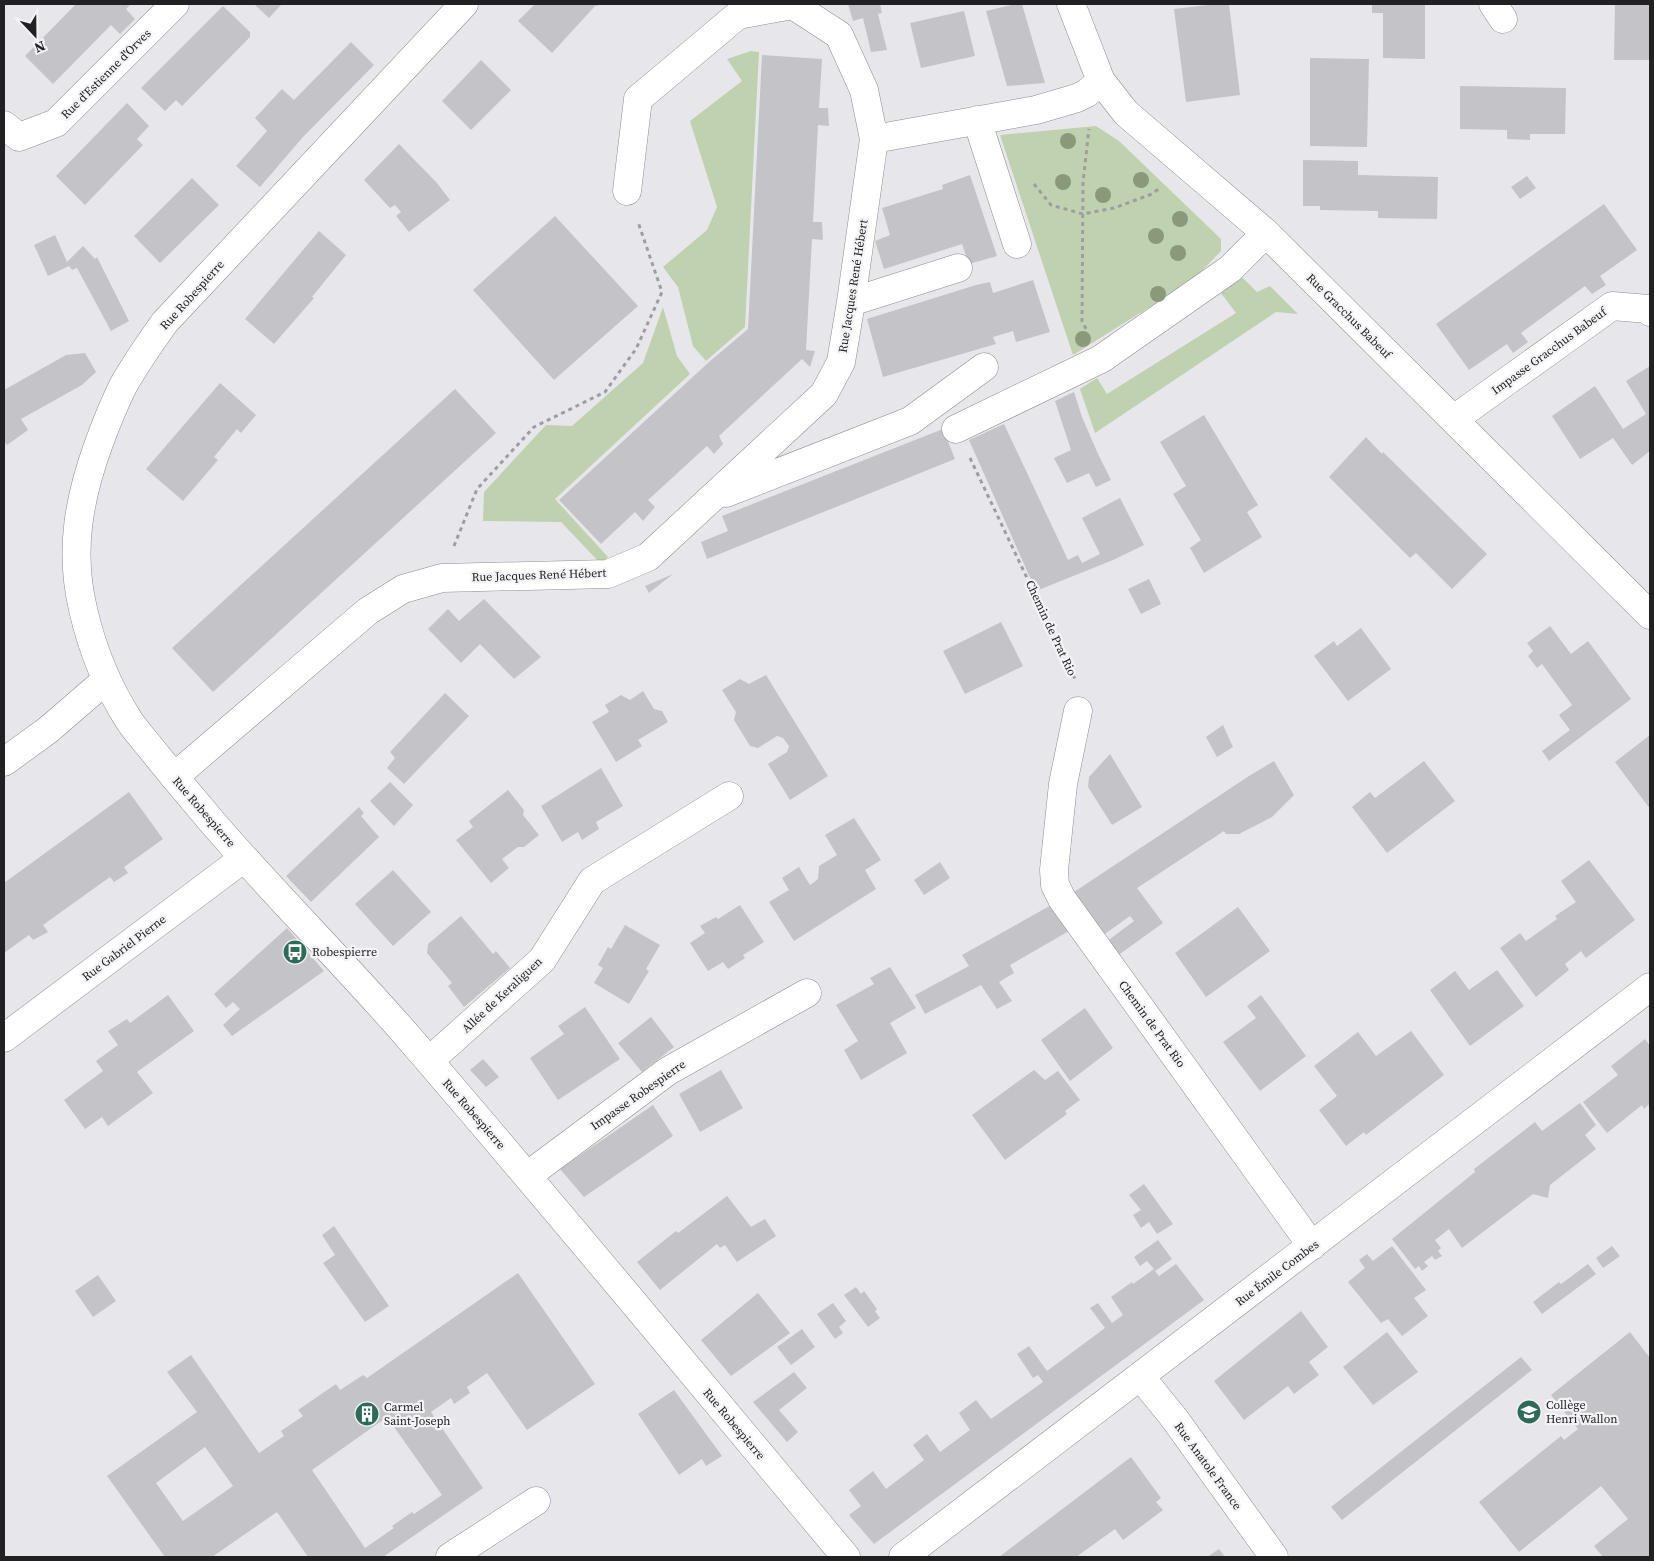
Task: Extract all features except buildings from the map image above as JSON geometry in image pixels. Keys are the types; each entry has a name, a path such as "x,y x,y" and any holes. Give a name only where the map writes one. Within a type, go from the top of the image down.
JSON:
{"street":[{"name":"Rue d'Estienne d'Orves","path":"4,125 19,137 56,123 176,4"},
{"name":"Rue Robespierre","path":"464,4 165,322 141,357 122,388 108,420 93,460 81,502 76,539 82,607 92,644 106,680 131,723 174,777 244,858 406,1034 846,1557"},
{"name":"Rue Gracchus Babeuf","path":"1071,4 1101,80 1126,112 1266,233 1650,615"},
{"name":"Rue Jacques René Hébert","path":"174,777 368,611 403,589 442,578 608,574 648,556 824,394 841,362 874,139 864,90 840,35 793,5 738,15 638,99 627,191"},
{"path":"874,139 1036,110 1078,98 1088,93 1101,80"},
{"path":"977,120 1017,244"},
{"path":"956,429 1101,359 1230,268 1266,233"},
{"path":"851,302 958,268"},
{"name":"Impasse Gracchus Babeuf","path":"1454,420 1612,306 1648,309 1650,312"},
{"path":"710,499 910,421 984,367"},
{"path":"4,762 48,730 106,680"},
{"name":"Chemin de Prat Rio","path":"1078,711 1063,784 1054,870 1055,885 1068,907 1312,1246"},
{"name":"Allée de Keraliguen","path":"429,1061 542,960 592,881 729,796"},
{"name":"Rue Gabriel Pierne","path":"4,1038 244,858"},
{"name":"Rue Émile Combes","path":"903,1557 1650,987"},
{"name":"Impasse Robespierre","path":"527,1176 668,1071 807,994"},
{"name":"Rue Anatole France","path":"1140,1376 1174,1418 1274,1557"},
{"path":"450,1557 536,1501"}],"path":[{"path":"1078,98 1090,114 1083,182 1082,321 1101,359"},
{"path":"1028,177 1051,205 1083,214 1114,208 1152,194 1164,185"},
{"path":"442,578 477,489 534,427 605,392 636,350 662,292 627,191"},
{"name":"Chemin de Prat Rio","path":"956,429 1079,687 1078,711"}],"green space":[{"path":"751,51 759,52 745,327 706,361 693,346 678,287 663,267 707,230 717,207 690,121 742,81 727,59"},
{"path":"1096,126 1119,141 1221,239 1221,251 1199,274 1073,355 1000,135"},
{"path":"1237,272 1257,292 1270,286 1298,314 1276,312 1095,433 1080,389 1097,378 1107,394 1236,313 1221,293"},
{"path":"663,307 677,356 690,374 555,499 608,557 601,564 561,522 483,521 484,492 546,425 572,426 643,363"}],"place":[{"name":"Robespierre","path":"295,952"},
{"name":"Collège Henri Wallon","path":"1529,1412"},
{"name":"Carmel Saint-Joseph","path":"367,1414"}]}
